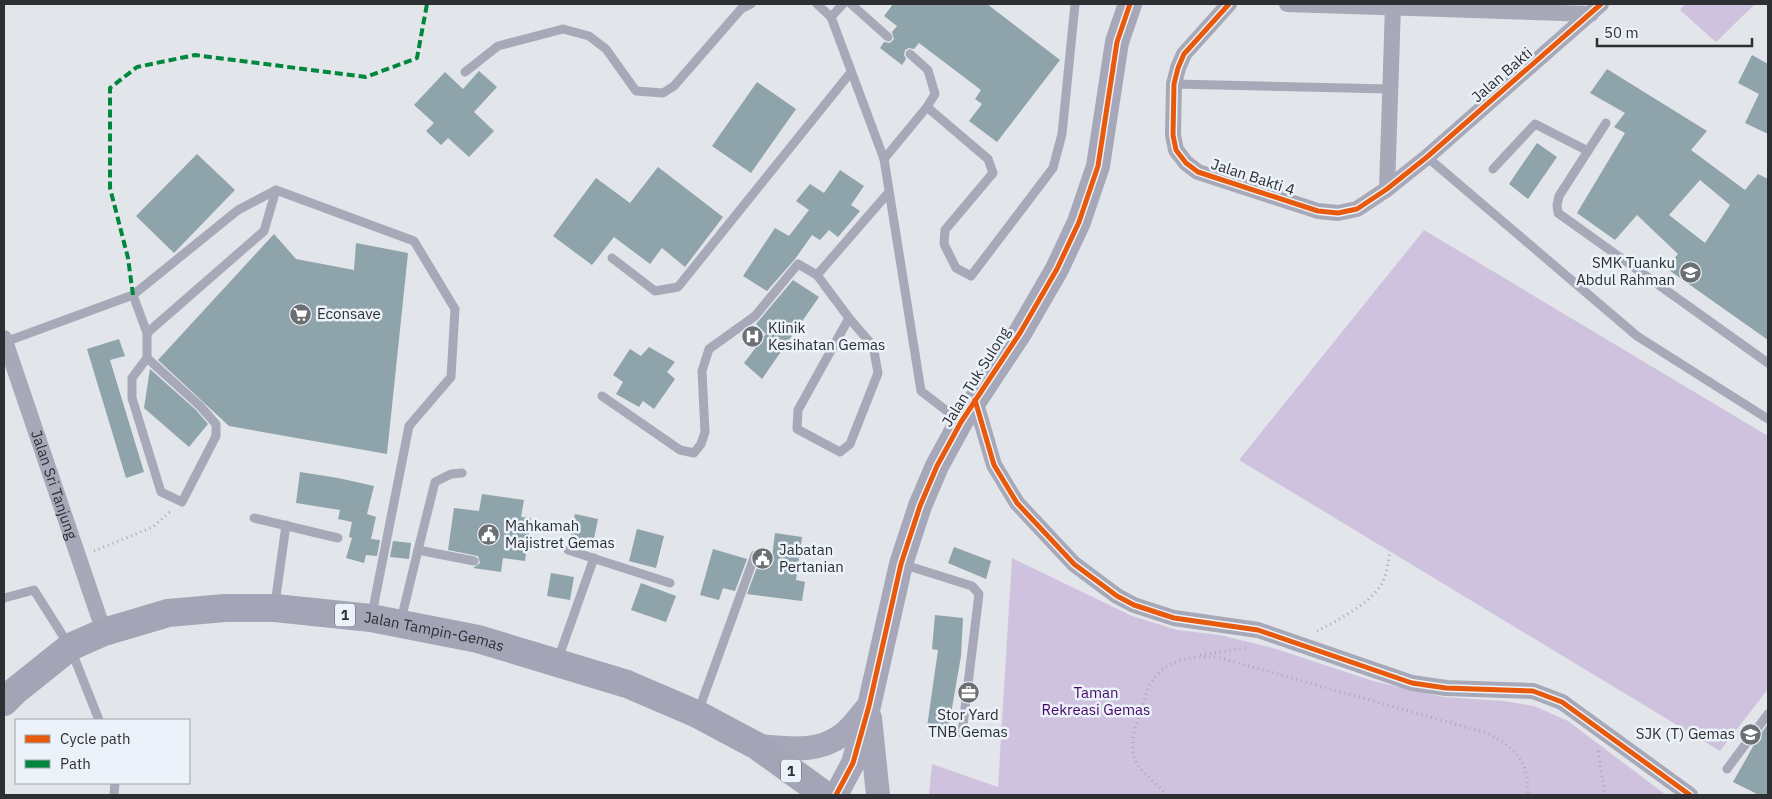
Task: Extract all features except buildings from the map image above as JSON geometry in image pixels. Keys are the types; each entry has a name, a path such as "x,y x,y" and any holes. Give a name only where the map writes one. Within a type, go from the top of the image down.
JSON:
{"highway":[{"name":"Jalan Tampin-Gemas","path":"4,702 70,647 104,632 168,613 225,608 275,608 371,618 478,639 627,684 697,714 757,746 825,795"}],"street":[{"name":"Jalan Tuk Sulong","path":"836,795 854,763 901,564 920,506 937,466 961,422 1020,333 1057,270 1078,222 1098,166 1117,42 1130,4"},
{"name":"Jalan Bakti 4","path":"1229,4 1184,54 1178,68 1174,84 1173,135 1176,150 1186,163 1198,172 1318,211 1338,213 1357,209 1387,189 1423,160"},
{"path":"1287,4 1596,9"},
{"path":"1387,189 1393,6"},
{"name":"Jalan Bakti","path":"1423,160 1596,9"},
{"name":"Jalan Sri Tanjung","path":"5,340 104,632"},
{"path":"975,400 994,465 1017,503 1074,564 1117,596 1134,605 1174,618 1258,630 1292,640 1412,683 1446,688 1533,691 1562,702 1690,795"},
{"path":"757,746 812,748 831,742 843,735 869,706"},
{"path":"869,706 878,795"}],"lane":[{"path":"464,72 498,46 563,29 589,36 606,50 636,91 663,93 674,86 741,9 751,4"},
{"path":"817,4 831,17 884,159 920,391 961,422"},
{"path":"831,17 843,4"},
{"path":"851,4 888,37"},
{"path":"927,107 988,159 993,173 945,230 944,244 956,268 972,276 1053,168 1062,134 1075,4"},
{"path":"884,159 927,107 935,94 928,70 910,54"},
{"path":"612,258 655,291 678,287 851,72"},
{"path":"1174,84 1389,90"},
{"path":"1606,123 1559,196 1556,205 1558,213 1768,363"},
{"path":"1493,168 1534,124 1588,151"},
{"path":"1423,160 1637,336 1768,419"},
{"path":"147,334 264,232 276,190"},
{"path":"5,340 134,296 238,210 276,190 414,241 454,309 451,377 410,426 371,618"},
{"path":"817,275 889,192"},
{"path":"602,396 680,450 694,452 701,444 705,432 702,371 709,348 755,316 798,264 817,275 849,318 873,346 878,373 850,444 840,452 797,429 798,410 849,318"},
{"path":"134,296 147,334 147,358 132,378 132,398 161,492 182,502 216,436 216,424 200,406 147,358"},
{"path":"400,623 435,482 452,474 462,473"},
{"path":"254,518 338,538"},
{"path":"275,608 286,526"},
{"path":"418,550 474,561"},
{"path":"568,550 670,583"},
{"path":"697,714 755,555"},
{"path":"558,662 594,558"},
{"path":"901,564 972,586 979,594 962,733"},
{"path":"4,598 34,590 70,647 99,719"},
{"path":"1727,770 1768,716"}],"path":[{"path":"78,557 153,527 182,502"},
{"path":"1292,640 1315,632 1335,622 1370,598 1381,585 1386,574 1390,551"},
{"path":"1167,795 1136,763 1132,748 1132,737 1152,682 1173,663 1187,658 1254,647"},
{"path":"1187,658 1217,657 1487,733 1505,742 1518,755 1528,777 1528,795"},
{"path":"1594,726 1605,795"}],"green space":[{"path":"1686,4 1755,4 1716,42 1680,10"},
{"path":"1424,230 1768,436 1768,689 1720,751 1239,460"},
{"name":"Taman Rekreasi Gemas","path":"1012,558 1132,616 1177,630 1220,635 1273,648 1373,681 1443,697 1504,701 1534,706 1568,721 1666,795 929,795 932,764 998,787"}],"marked path":[{"path":"133,295 128,258 110,188 110,88 137,67 195,55 366,77 417,58 427,4"}],"cycle path":[{"path":"836,795 853,763 869,706 901,564 920,506 937,466 961,422 1020,333 1057,269 1079,222 1098,166 1117,42 1130,4"},
{"path":"1229,4 1184,54 1178,68 1174,84 1173,135 1176,150 1186,163 1198,172 1318,211 1338,213 1357,209 1387,189 1427,157 1601,4"},
{"path":"975,400 994,465 1017,503 1074,564 1117,596 1134,605 1174,618 1258,630 1412,683 1446,688 1533,691 1562,702 1690,795"}],"place":[{"name":"SMK Tuanku Abdul Rahman","path":"1691,272"},
{"name":"Econsave","path":"301,314"},
{"name":"Klinik Kesihatan Gemas","path":"752,337"},
{"name":"Mahkamah Majistret Gemas","path":"489,535"},
{"name":"Jabatan Pertanian","path":"763,559"},
{"name":"Stor Yard TNB Gemas","path":"968,692"},
{"name":"SJK (T) Gemas","path":"1751,734"}]}
